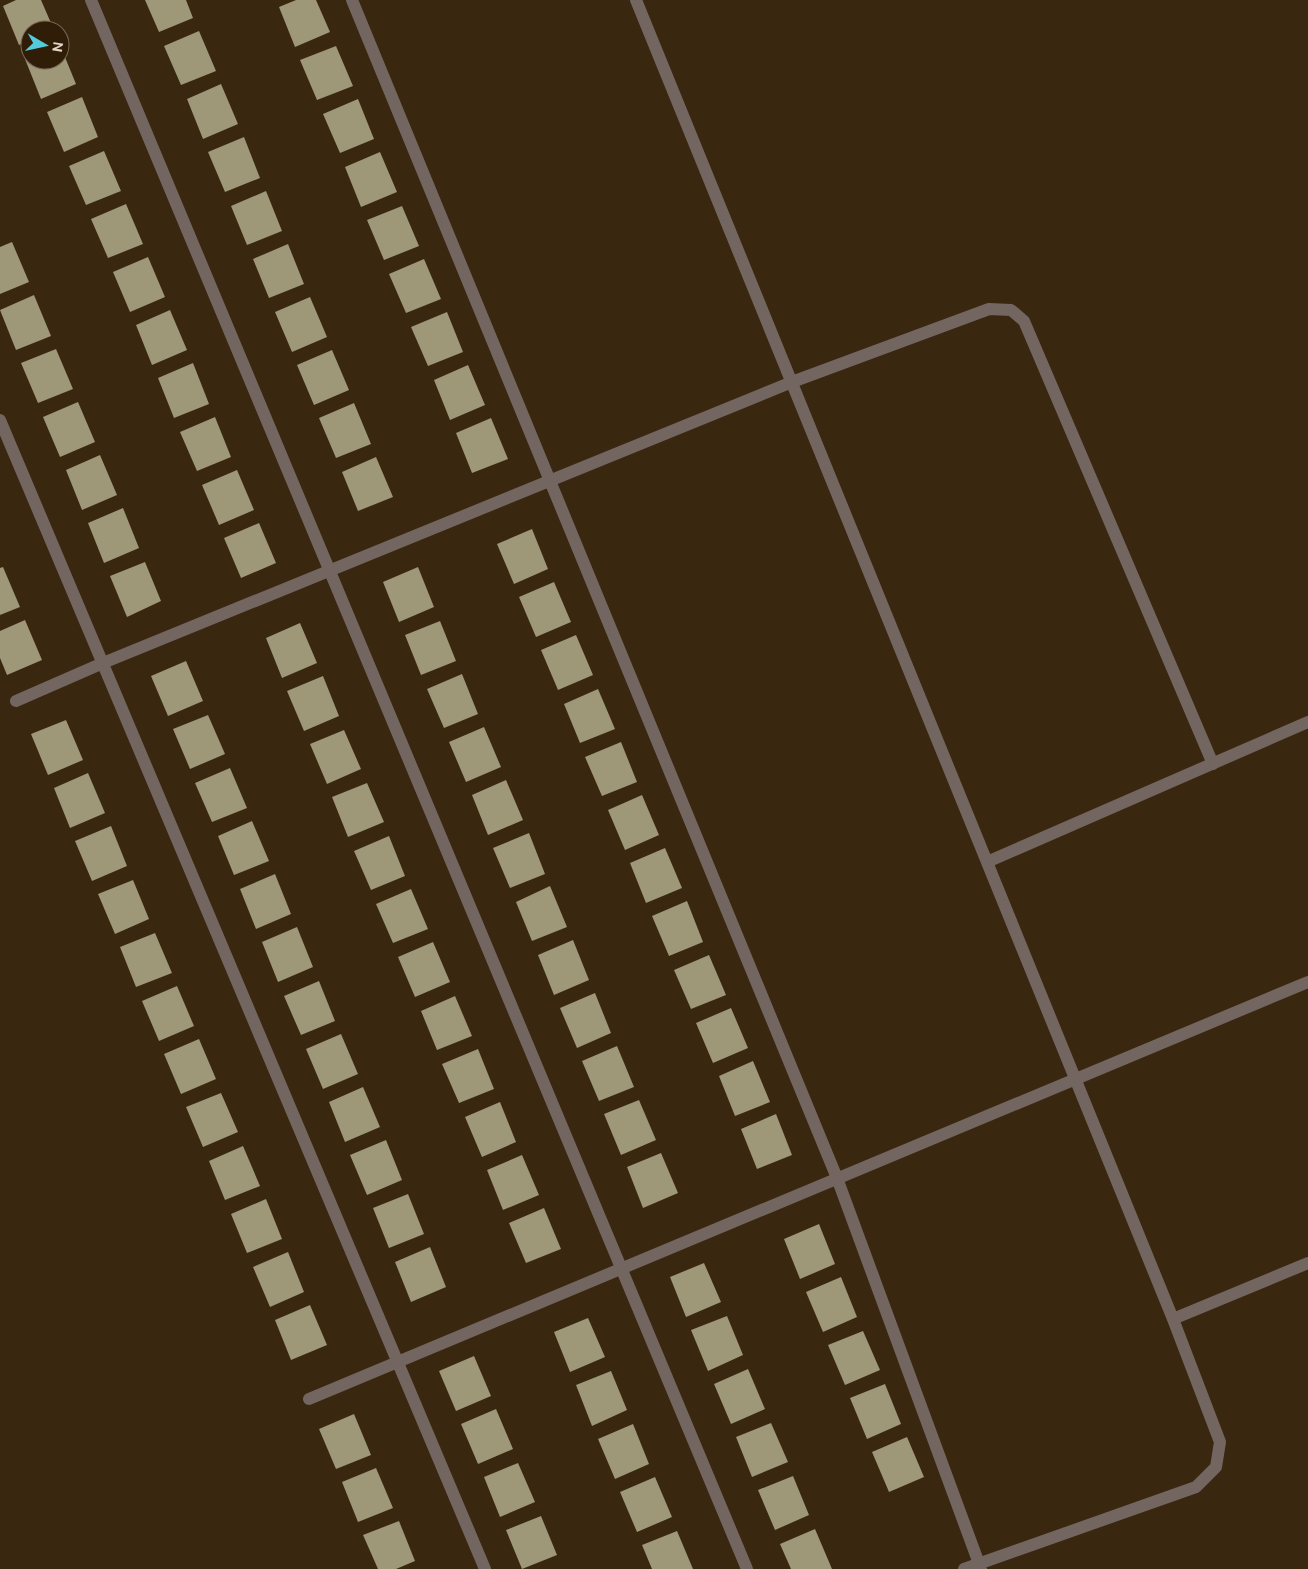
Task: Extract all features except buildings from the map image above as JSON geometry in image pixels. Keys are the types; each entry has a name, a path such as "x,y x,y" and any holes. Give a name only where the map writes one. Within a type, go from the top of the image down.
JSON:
{"street":[{"path":"90,0 747,1569"},
{"path":"352,0 837,1178 980,1566"},
{"path":"636,0 1173,1319 1220,1442 1216,1467 1196,1488 980,1566 964,1569"},
{"path":"16,701 329,570 792,382 989,309 1011,310 1024,321 1213,764"},
{"path":"0,420 485,1569"},
{"path":"987,862 1308,722"},
{"path":"309,1399 1308,982"},
{"path":"1173,1319 1308,1262"}]}
